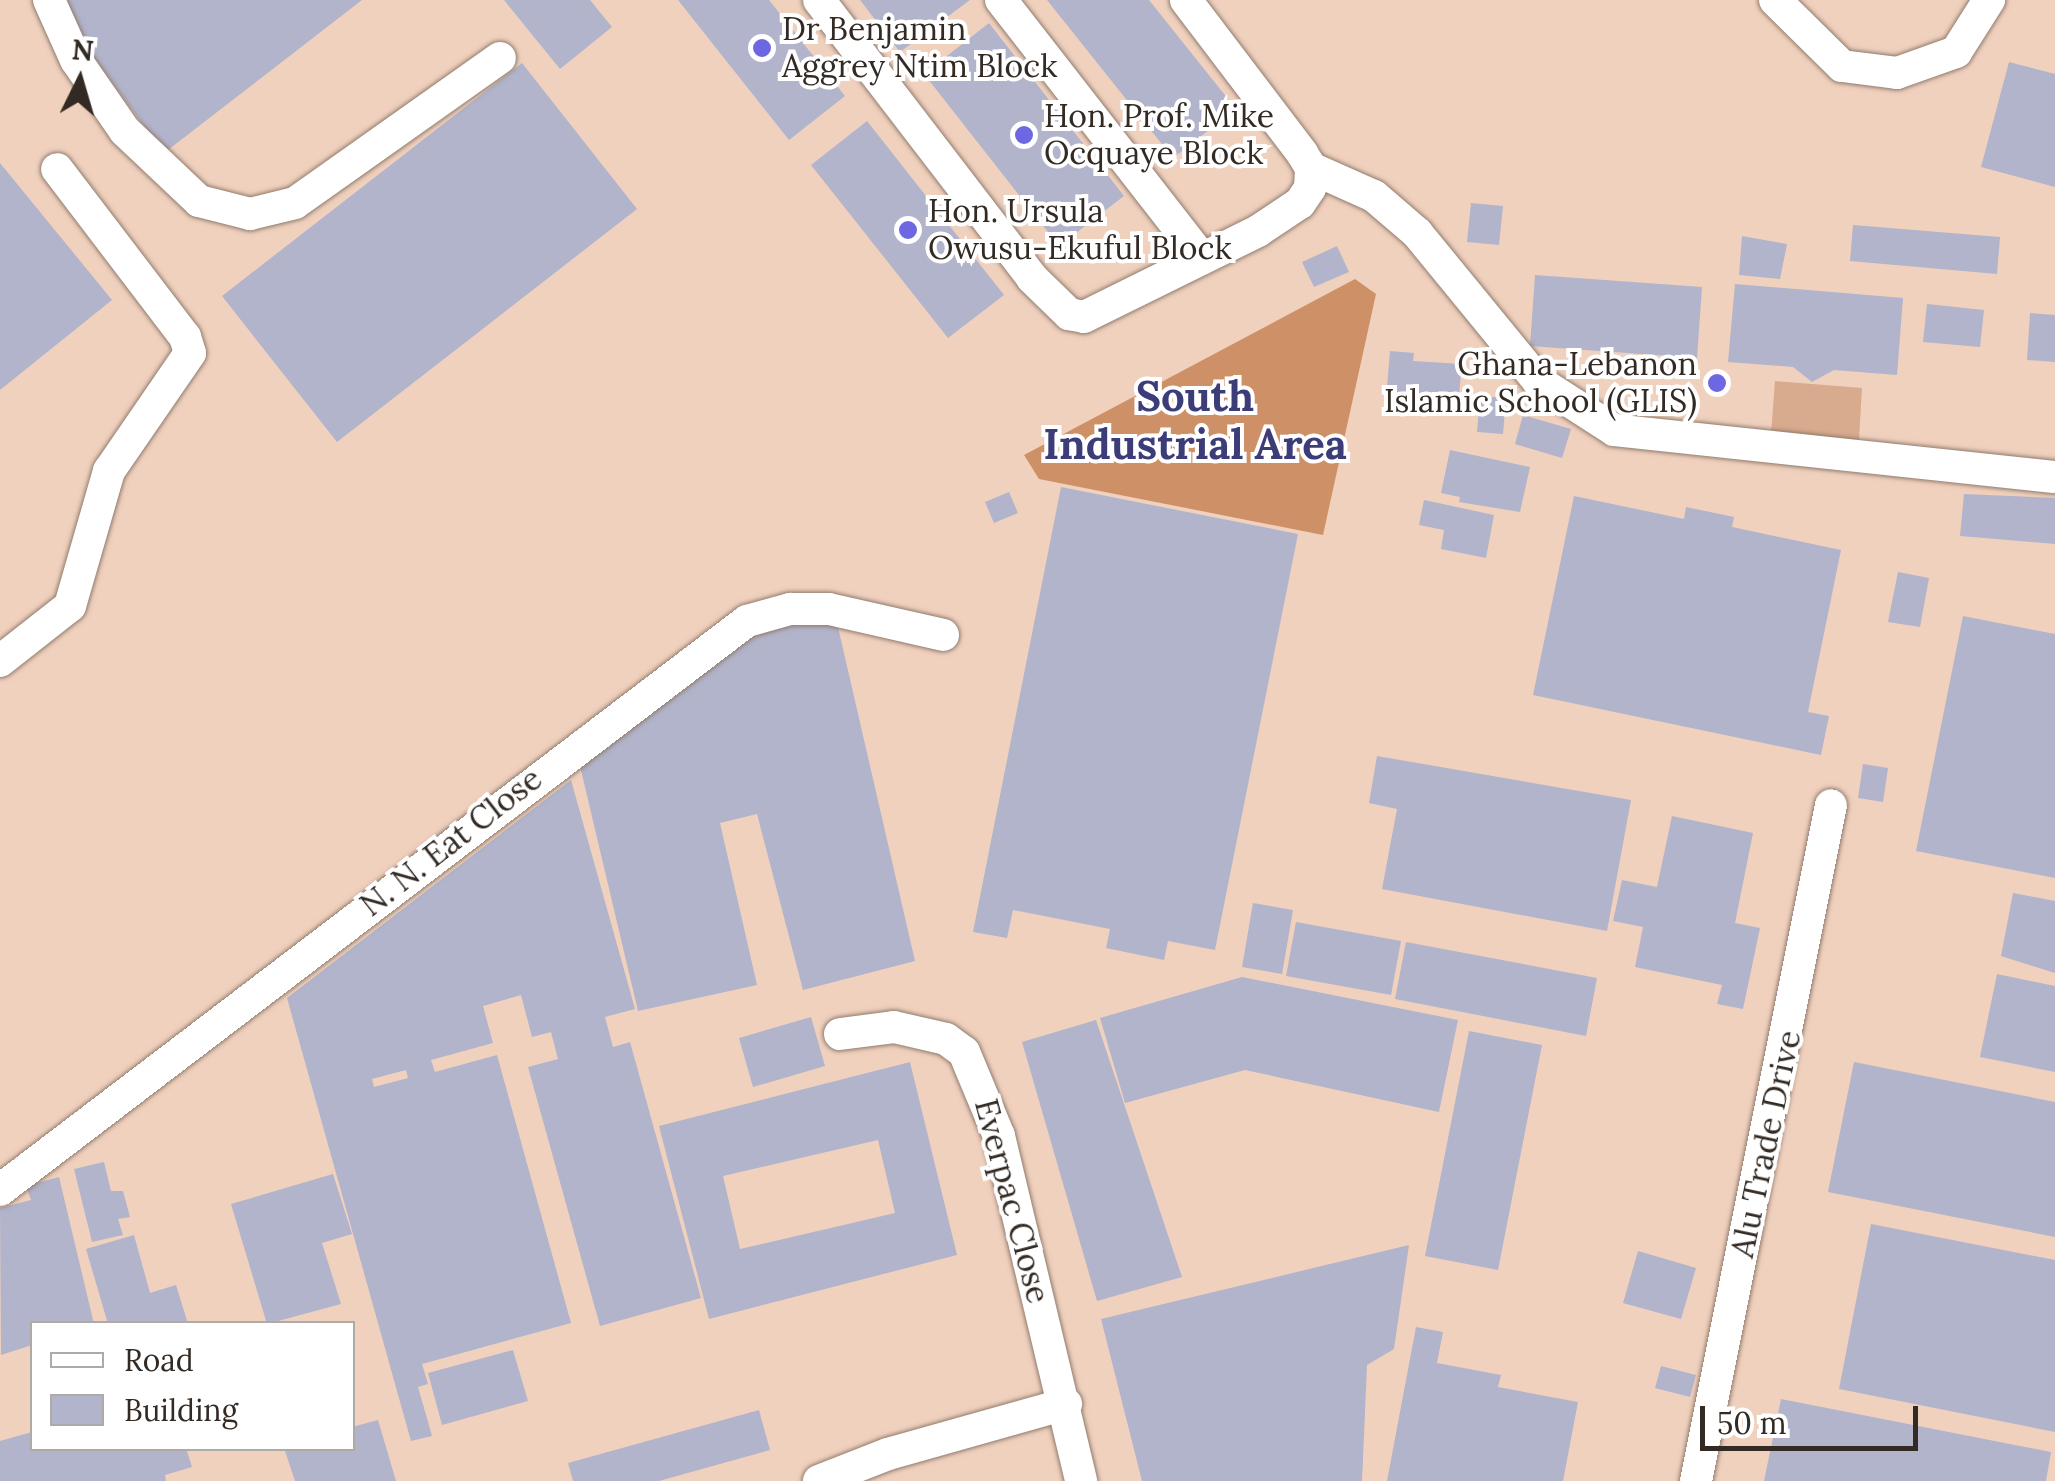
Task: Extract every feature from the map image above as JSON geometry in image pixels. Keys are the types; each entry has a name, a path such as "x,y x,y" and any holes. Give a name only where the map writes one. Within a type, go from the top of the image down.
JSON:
{"lane":[{"path":"49,0 76,60 126,131 199,201 250,214 295,203 500,58"},
{"path":"818,0 1032,278 1069,314 1084,317 1108,308 1300,204 1311,168"},
{"path":"1001,0 1201,258"},
{"path":"1186,0 1311,168 1374,196 1417,233 1538,381 1614,430 2055,477"},
{"path":"1775,0 1842,66 1881,72 1916,70 1956,52 1990,0"},
{"path":"0,660 70,606 110,471 190,353 185,337 58,169"},
{"name":"N. N. Eat Close","path":"0,1190 747,621 790,608 829,609 942,636"},
{"name":"Alu Trade Drive","path":"1696,1481 1831,806"},
{"name":"Everpac Close","path":"840,1034 894,1026 946,1039 964,1052 998,1136 1066,1404 1081,1481"},
{"path":"819,1481 888,1454 1066,1404"}],"shaded area":[{"path":"0,0 2055,0 2055,1481 0,1481"},
{"path":"1355,279 1376,294 1323,535 1039,479 1024,455"},
{"path":"1775,381 1862,388 1859,440 1771,434"}],"building":[{"path":"68,0 362,0 164,153 57,8"},
{"path":"504,0 590,0 612,27 560,69"},
{"name":"Dr Benjamin Aggrey Ntim Block","path":"678,0 769,0 845,96 789,140"},
{"path":"860,0 970,0 900,52"},
{"path":"1047,0 1149,0 1236,109 1173,158"},
{"name":"Hon. Prof. Mike Ocquaye Block","path":"989,23 1124,196 1059,246 924,74"},
{"path":"2009,62 2055,74 2055,187 1981,167"},
{"path":"522,63 637,209 337,442 222,296"},
{"name":"Hon. Ursula Owusu-Ekuful Block","path":"867,121 1004,295 948,338 811,165"},
{"path":"0,163 112,300 0,390"},
{"path":"1471,203 1503,206 1499,245 1467,242"},
{"path":"1853,225 2000,237 1997,274 1850,261"},
{"path":"1742,236 1787,244 1780,279 1739,275"},
{"path":"1337,246 1349,272 1314,287 1302,262"},
{"path":"1535,275 1702,287 1697,358 1530,346"},
{"path":"1735,284 1903,298 1897,375 1834,370 1812,382 1793,367 1728,362"},
{"path":"1927,304 1984,310 1980,347 1923,342"},
{"path":"2030,313 2055,315 2055,362 2027,360"},
{"path":"1390,351 1414,353 1413,361 1462,364 1457,416 1385,410"},
{"path":"1480,396 1506,398 1503,434 1477,432"},
{"path":"1523,415 1571,429 1562,458 1515,444"},
{"path":"1450,450 1530,467 1520,512 1459,502 1460,497 1441,493"},
{"path":"1061,487 1298,534 1215,950 1168,941 1164,960 1106,948 1110,929 1013,910 1007,938 973,932"},
{"path":"1009,492 1018,513 994,523 985,502"},
{"path":"1964,494 2055,498 2055,544 1960,536"},
{"path":"1574,496 1684,519 1686,507 1734,517 1732,527 1841,550 1808,712 1829,716 1821,755 1533,695"},
{"path":"1424,500 1494,515 1486,558 1441,549 1444,530 1419,525"},
{"path":"1898,572 1929,578 1920,627 1888,622"},
{"path":"835,614 915,961 803,990 757,814 720,823 757,985 638,1011 580,766 751,635"},
{"path":"1963,616 2055,634 2055,878 1916,851"},
{"path":"1377,756 1631,800 1607,931 1382,889 1397,809 1369,803"},
{"path":"1863,764 1888,768 1883,802 1858,798"},
{"path":"571,780 635,1009 605,1017 613,1047 630,1042 701,1298 600,1326 528,1067 558,1059 551,1032 532,1037 521,995 483,1006 493,1043 431,1060 435,1072 497,1055 571,1323 422,1364 428,1384 418,1387 432,1436 411,1441 287,998","holes":["406,1070 408,1078 374,1087 372,1079"]},
{"path":"1672,816 1753,833 1735,923 1760,928 1743,1009 1717,1004 1722,985 1635,967 1643,927 1613,921 1622,880 1657,887"},
{"path":"2013,893 2055,901 2055,973 2001,956"},
{"path":"1253,903 1293,910 1282,974 1242,967"},
{"path":"1296,922 1401,941 1391,995 1286,976"},
{"path":"1406,942 1597,978 1586,1036 1395,999"},
{"path":"1997,974 2055,986 2055,1072 1980,1057"},
{"path":"1242,977 1458,1020 1439,1112 1245,1070 1125,1103 1100,1018"},
{"path":"811,1017 825,1066 753,1087 739,1038"},
{"path":"1096,1020 1182,1277 1097,1301 1022,1042"},
{"path":"1469,1031 1542,1045 1498,1270 1425,1256"},
{"path":"910,1062 957,1255 709,1319 659,1126","holes":["878,1140 895,1213 740,1249 723,1176"]},
{"path":"1854,1062 2055,1102 2055,1237 1828,1192"},
{"path":"104,1162 111,1191 123,1191 130,1217 118,1219 123,1235 92,1242 74,1169"},
{"path":"333,1174 352,1234 322,1243 341,1304 266,1321 231,1204"},
{"path":"59,1177 93,1321 30,1321 30,1346 1,1355 0,1208 31,1200 26,1186"},
{"path":"1871,1224 2055,1260 2055,1432 1839,1389"},
{"path":"134,1235 150,1293 176,1285 187,1321 107,1321 86,1249"},
{"path":"1409,1245 1394,1349 1367,1365 1362,1481 1142,1481 1101,1319"},
{"path":"1638,1251 1696,1268 1681,1319 1623,1303"},
{"path":"1416,1327 1443,1332 1437,1363 1501,1375 1498,1387 1578,1402 1563,1481 1387,1481"},
{"path":"513,1350 528,1401 442,1425 428,1373"},
{"path":"1661,1366 1696,1375 1690,1397 1655,1388"},
{"path":"1781,1399 2051,1452 2046,1481 1764,1481"},
{"path":"759,1410 770,1450 659,1481 573,1481 568,1463"},
{"path":"378,1420 396,1481 295,1481 285,1451 355,1451 355,1426"},
{"path":"30,1433 30,1451 187,1451 192,1467 165,1475 166,1481 0,1481 0,1441"}],"place":[{"name":"Dr Benjamin Aggrey Ntim Block","path":"762,48"},
{"name":"Hon. Prof. Mike Ocquaye Block","path":"1024,135"},
{"name":"Hon. Ursula Owusu-Ekuful Block","path":"908,230"},
{"name":"Ghana-Lebanon Islamic School (GLIS)","path":"1717,383"}],"district":[{"name":"South Industrial Area","path":"1195,420"}]}
